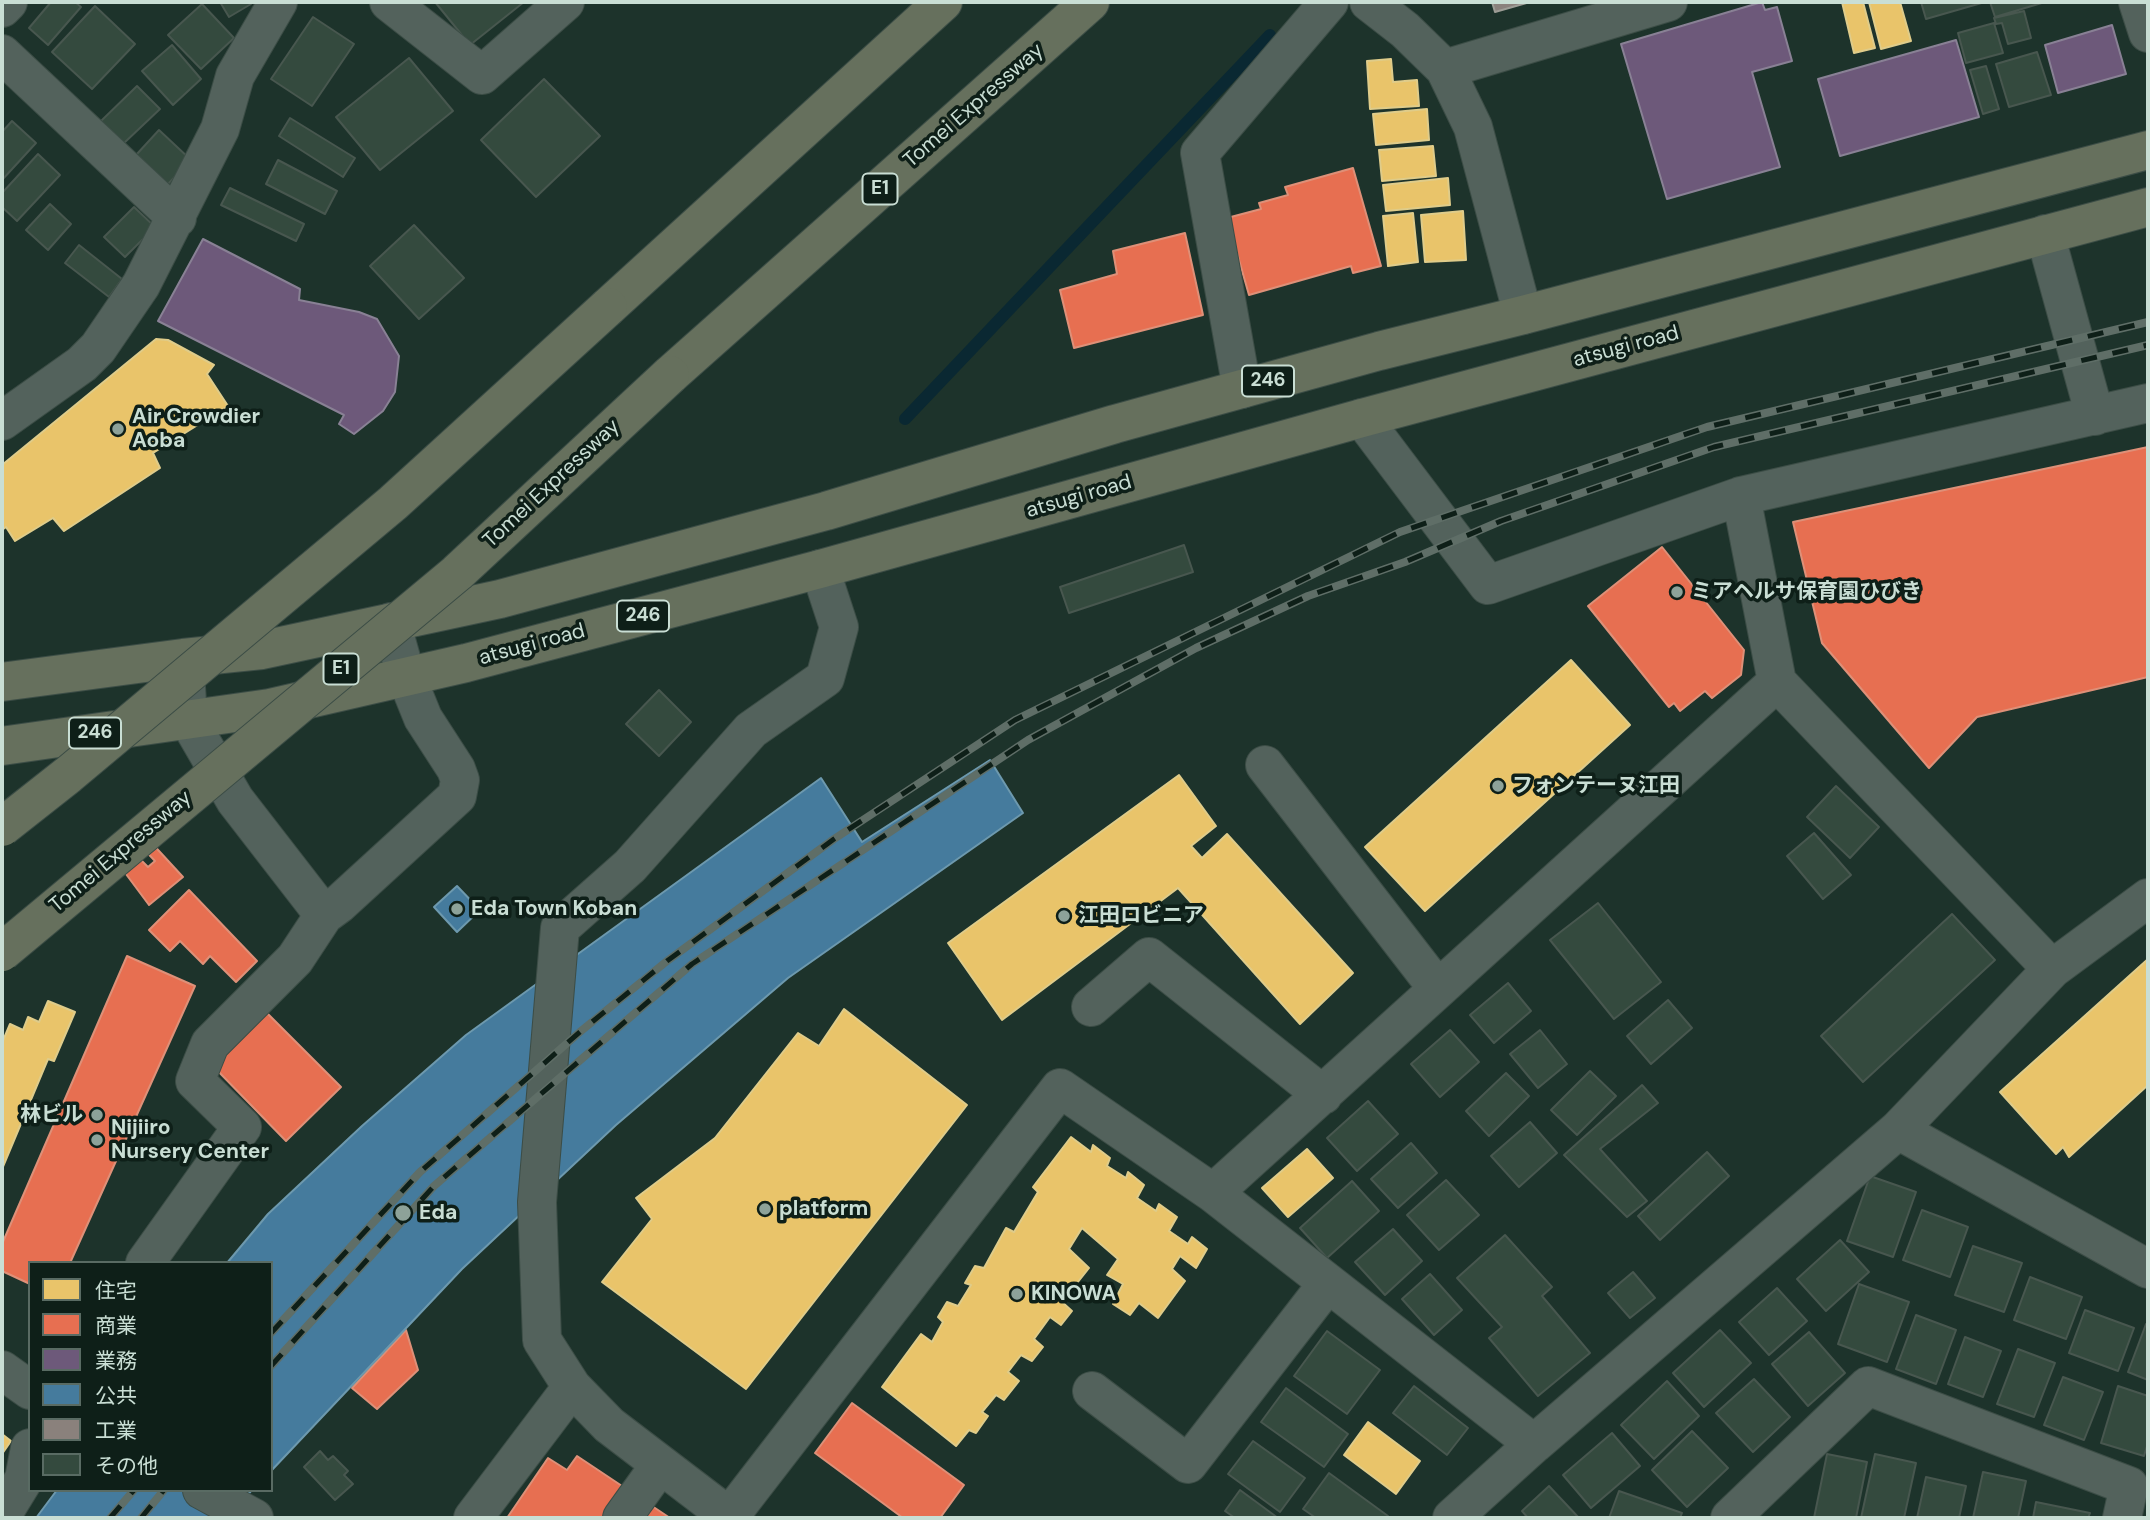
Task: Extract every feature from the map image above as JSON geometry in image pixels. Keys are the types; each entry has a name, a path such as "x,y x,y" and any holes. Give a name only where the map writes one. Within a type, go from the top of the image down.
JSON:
{"highway":[{"path":"2,827 393,503 943,2"},
{"name":"Tomei Expressway","path":"2,952 457,573 670,375 1090,2"},
{"name":"246","path":"2,682 262,650 500,599 826,511 1115,424 1379,351 2148,150"},
{"name":"atsugi road","path":"2,746 270,708 466,663 2148,207"}],"street":[{"path":"2,8 8,2"},
{"path":"2,421 82,364 98,348 141,285 177,218 219,129 235,76 278,2"},
{"path":"389,2 482,75 565,2"},
{"path":"1242,389 1200,153 1329,2"},
{"path":"1369,2 1405,30 1445,69 1473,127 1523,315"},
{"path":"1445,69 1668,2"},
{"path":"2138,2 2148,33"},
{"path":"2,54 177,218"},
{"path":"2045,234 2095,416"},
{"path":"1362,418 1488,585 1741,496 2148,403"},
{"path":"1741,496 1777,682 2052,969"},
{"path":"820,569 839,627 825,678 751,730 630,866 560,928 537,1202 538,1283 541,1340 572,1387 609,1425 730,1518 1060,1088 1213,1193 1534,1444"},
{"path":"146,1261 242,1127 195,1082 210,1044 295,959 324,915 340,904 457,796 460,780 456,769 423,718 406,676 391,622"},
{"path":"183,658 188,719 235,800 324,915"},
{"path":"1213,1193 1777,682"},
{"path":"1265,765 1438,989"},
{"path":"1452,1518 1898,1130 2052,969 2148,898"},
{"path":"1091,1007 1149,957 1323,1095"},
{"path":"1898,1130 2148,1269"},
{"path":"1092,1391 1188,1464 1328,1283"},
{"path":"2,1370 28,1389"},
{"path":"1730,1518 1868,1386 2129,1486 2122,1518"},
{"path":"474,1518 572,1387"},
{"path":"2,1515 24,1479 28,1458"},
{"path":"622,1518 660,1465"},
{"path":"206,1492 254,1518"}],"building: 住宅":[{"path":"1842,2 1863,2 1875,48 1854,53"},
{"path":"1869,2 1900,2 1911,41 1881,49"},
{"path":"1391,59 1393,82 1417,80 1419,106 1370,109 1367,61"},
{"path":"1427,109 1429,140 1376,145 1373,114"},
{"path":"1433,146 1436,176 1382,181 1379,150"},
{"path":"1448,178 1450,205 1386,211 1383,185"},
{"path":"1463,211 1466,260 1425,262 1421,215"},
{"path":"1413,213 1418,262 1388,266 1383,216"},
{"name":"Air Crowdier Aoba","path":"156,339 168,340 214,365 207,374 228,406 153,453 160,468 64,531 53,518 15,541 6,527 2,530 2,465"},
{"name":"フォンテーヌ江田","path":"1571,660 1630,725 1425,911 1365,847"},
{"name":"江田ロビニア","path":"1179,775 1216,826 1191,846 1202,858 1227,834 1353,973 1300,1024 1178,888 1002,1020 948,943"},
{"path":"2148,959 2148,1085 2069,1157 2063,1147 2056,1154 2000,1092"},
{"path":"48,1001 75,1012 54,1061 48,1059 2,1169 2,1043 10,1024 23,1030 28,1017 39,1022"},
{"name":"platform","path":"844,1009 967,1105 746,1389 602,1282 652,1219 636,1198 715,1138 798,1033 819,1046"},
{"name":"KINOWA","path":"1071,1137 1091,1152 1093,1145 1110,1158 1107,1166 1126,1178 1128,1172 1144,1185 1137,1198 1156,1211 1159,1204 1177,1217 1169,1231 1188,1244 1192,1237 1207,1249 1196,1268 1180,1256 1172,1269 1185,1281 1158,1318 1139,1303 1130,1315 1113,1304 1123,1284 1107,1275 1118,1259 1082,1228 1069,1249 1089,1268 1062,1302 1072,1311 1061,1325 1050,1317 1034,1339 1043,1347 1032,1361 1021,1355 1008,1372 1019,1381 1004,1400 996,1395 982,1412 988,1416 976,1433 969,1430 956,1446 882,1387 921,1334 932,1342 943,1322 938,1317 947,1302 958,1306 971,1285 965,1283 975,1266 984,1268 1006,1228 1014,1232 1038,1192 1033,1187"},
{"path":"1307,1149 1333,1178 1288,1217 1262,1188"},
{"path":"1368,1422 1420,1461 1396,1494 1344,1455"},
{"path":"2,1434 11,1441 2,1454"}],"building: 商業":[{"path":"1353,168 1381,266 1353,273 1351,266 1249,295 1227,218 1261,209 1259,203 1288,195 1285,187"},
{"path":"1185,233 1203,315 1074,348 1060,290 1117,274 1113,251"},
{"path":"2148,447 2148,677 1977,717 1929,768 1822,643 1793,522"},
{"path":"1662,547 1744,650 1741,675 1712,698 1705,691 1680,711 1674,703 1669,707 1588,606"},
{"path":"148,839 183,877 149,905 114,858 128,847 148,867 155,861 136,841"},
{"path":"189,890 257,961 236,982 210,956 203,964 180,941 170,951 149,930"},
{"name":"林ビル","path":"127,956 195,986 71,1261 28,1261 28,1283 2,1271 2,1244"},
{"path":"266,1012 341,1087 286,1141 212,1065"},
{"path":"406,1330 418,1370 377,1409 352,1388"},
{"path":"852,1403 964,1485 940,1518 903,1518 815,1453"},
{"path":"577,1456 670,1518 507,1518 548,1458 567,1470"}],"building: 業務":[{"path":"1762,2 1765,10 1777,7 1792,61 1752,72 1780,167 1667,199 1621,44"},
{"path":"2112,25 2126,74 2058,93 2045,45"},
{"path":"1956,40 1979,117 1840,156 1818,79"},
{"path":"203,239 300,289 299,300 359,312 377,319 399,356 395,392 383,411 354,434 339,424 344,415 158,321"}],"building: 公共":[{"path":"990,760 1023,813 788,978 616,1125 462,1269 273,1469 273,1261 229,1261 268,1214 362,1126 466,1035 821,778 862,842"},
{"name":"Eda Town Koban","path":"457,886 480,910 457,932 434,907"},
{"path":"56,1492 250,1492 226,1518 36,1518"}],"building: 工業":[{"path":"1492,2 1530,2 1495,12"}],"building: その他":[{"path":"51,2 75,2 81,7 48,45 29,28"},
{"path":"220,2 250,2 251,4 229,17"},
{"path":"435,2 524,2 470,45"},
{"path":"1921,2 1985,2 1926,19"},
{"path":"1990,2 2045,2 1995,17"},
{"path":"202,4 234,38 201,69 168,35"},
{"path":"95,6 135,44 92,89 52,52"},
{"path":"2024,11 2031,38 2008,44 2002,23 1996,24 1994,18"},
{"path":"313,17 354,44 312,106 271,79"},
{"path":"1994,23 2003,53 1966,63 1958,33"},
{"path":"172,45 201,79 173,105 142,71"},
{"path":"2037,52 2051,95 2009,107 1996,64"},
{"path":"409,58 453,111 380,170 336,117"},
{"path":"1986,66 1999,109 1983,114 1970,70"},
{"path":"544,79 600,136 536,197 481,140"},
{"path":"137,86 160,109 123,144 101,121"},
{"path":"290,118 355,158 343,177 279,136"},
{"path":"12,121 36,143 2,180 2,132"},
{"path":"159,130 191,160 167,185 136,155"},
{"path":"38,154 60,175 17,221 2,207 2,193"},
{"path":"278,160 337,191 325,214 266,184"},
{"path":"230,188 304,224 296,241 221,205"},
{"path":"50,204 71,224 48,250 26,230"},
{"path":"134,207 155,227 125,257 104,237"},
{"path":"414,225 464,278 419,319 370,266"},
{"path":"79,245 122,279 109,297 65,263"},
{"path":"1184,545 1193,572 1069,613 1060,587"},
{"path":"659,690 691,722 659,756 626,724"},
{"path":"1836,786 1879,827 1850,858 1807,817"},
{"path":"1814,833 1851,875 1823,899 1787,856"},
{"path":"1598,903 1661,982 1614,1019 1550,940"},
{"path":"1952,914 1995,960 1863,1082 1821,1036"},
{"path":"1508,983 1531,1011 1494,1043 1470,1015"},
{"path":"1668,1000 1692,1028 1651,1064 1627,1036"},
{"path":"1450,1030 1479,1062 1440,1097 1411,1064"},
{"path":"1540,1030 1567,1064 1538,1088 1510,1054"},
{"path":"1590,1071 1616,1096 1577,1135 1551,1110"},
{"path":"1506,1073 1529,1096 1489,1136 1466,1111"},
{"path":"1642,1085 1658,1103 1600,1149 1647,1201 1627,1217 1564,1155"},
{"path":"1368,1101 1398,1134 1357,1171 1327,1138"},
{"path":"1530,1122 1557,1153 1519,1187 1491,1156"},
{"path":"1411,1143 1437,1173 1398,1208 1371,1179"},
{"path":"1707,1152 1729,1176 1660,1240 1638,1216"},
{"path":"1870,1176 1916,1192 1893,1257 1847,1241"},
{"path":"1446,1180 1479,1215 1439,1250 1407,1215"},
{"path":"1352,1181 1379,1211 1327,1258 1300,1228"},
{"path":"1922,1210 1968,1227 1950,1277 1903,1260"},
{"path":"1393,1229 1422,1261 1385,1295 1355,1262"},
{"path":"1505,1235 1552,1287 1542,1296 1590,1353 1538,1396 1489,1338 1502,1327 1457,1278"},
{"path":"1840,1240 1869,1272 1826,1311 1797,1279"},
{"path":"1973,1246 2022,1263 2004,1312 1955,1295"},
{"path":"1633,1272 1655,1298 1630,1318 1608,1293"},
{"path":"1430,1274 1462,1310 1434,1335 1402,1299"},
{"path":"2030,1277 2082,1297 2066,1339 2014,1320"},
{"path":"1859,1284 1909,1302 1887,1362 1838,1344"},
{"path":"1777,1288 1807,1321 1769,1355 1739,1322"},
{"path":"2085,1310 2134,1328 2118,1371 2069,1353"},
{"path":"1916,1315 1956,1330 1936,1384 1896,1369"},
{"path":"2146,1324 2148,1325 2148,1380 2128,1372"},
{"path":"1720,1330 1751,1363 1704,1407 1673,1373"},
{"path":"1327,1331 1380,1370 1347,1414 1294,1376"},
{"path":"1809,1332 1845,1373 1808,1406 1772,1364"},
{"path":"1965,1337 2001,1351 1983,1397 1948,1384"},
{"path":"2018,1349 2055,1363 2034,1417 1997,1404"},
{"path":"2063,1377 2103,1392 2084,1440 2044,1425"},
{"path":"1754,1379 1790,1417 1753,1452 1716,1413"},
{"path":"1667,1381 1699,1416 1654,1459 1621,1425"},
{"path":"1414,1386 1468,1428 1447,1455 1393,1413"},
{"path":"2118,1386 2148,1396 2148,1443 2144,1456 2101,1443"},
{"path":"1286,1388 1348,1434 1324,1467 1261,1422"},
{"path":"1692,1431 1728,1468 1687,1507 1652,1470"},
{"path":"1612,1433 1640,1466 1591,1508 1563,1475"},
{"path":"1253,1441 1305,1478 1280,1512 1228,1474"},
{"path":"320,1451 328,1460 333,1456 348,1471 344,1475 353,1484 335,1500 304,1467"},
{"path":"1827,1454 1867,1462 1856,1518 1814,1518"},
{"path":"1875,1454 1916,1463 1904,1518 1861,1518"},
{"path":"1983,1472 2026,1481 2018,1518 1973,1518"},
{"path":"1329,1473 1388,1516 1387,1518 1316,1518 1303,1509"},
{"path":"1926,1477 1966,1486 1959,1518 1917,1518"},
{"path":"1549,1486 1579,1518 1528,1518 1522,1511"},
{"path":"1240,1490 1278,1518 1235,1518 1225,1511"},
{"path":"1619,1491 1682,1513 1680,1518 1609,1518"},
{"path":"2036,1502 2090,1513 2088,1518 2033,1518"}],"waterway":[{"path":"905,419 1270,35"}],"railway":[{"path":"273,1331 420,1172 581,1031 667,961 834,839 1015,720 1400,532 1707,427 2148,322"},
{"path":"273,1364 434,1186 692,964 1028,740 1196,648 1308,596 1405,562 1501,521 1714,447 2148,345"},
{"path":"110,1518 132,1492"},
{"path":"141,1518 162,1492"}],"place":[{"name":"Air Crowdier Aoba","path":"118,429"},
{"name":"ミアヘルサ保育園ひびき","path":"1677,592"},
{"name":"フォンテーヌ江田","path":"1498,786"},
{"name":"Eda Town Koban","path":"457,909"},
{"name":"江田ロビニア","path":"1064,916"},
{"name":"林ビル","path":"97,1115"},
{"name":"Nijiiro Nursery Center","path":"97,1140"},
{"name":"platform","path":"765,1209"},
{"name":"Eda","path":"403,1213"},
{"name":"KINOWA","path":"1017,1294"}]}
